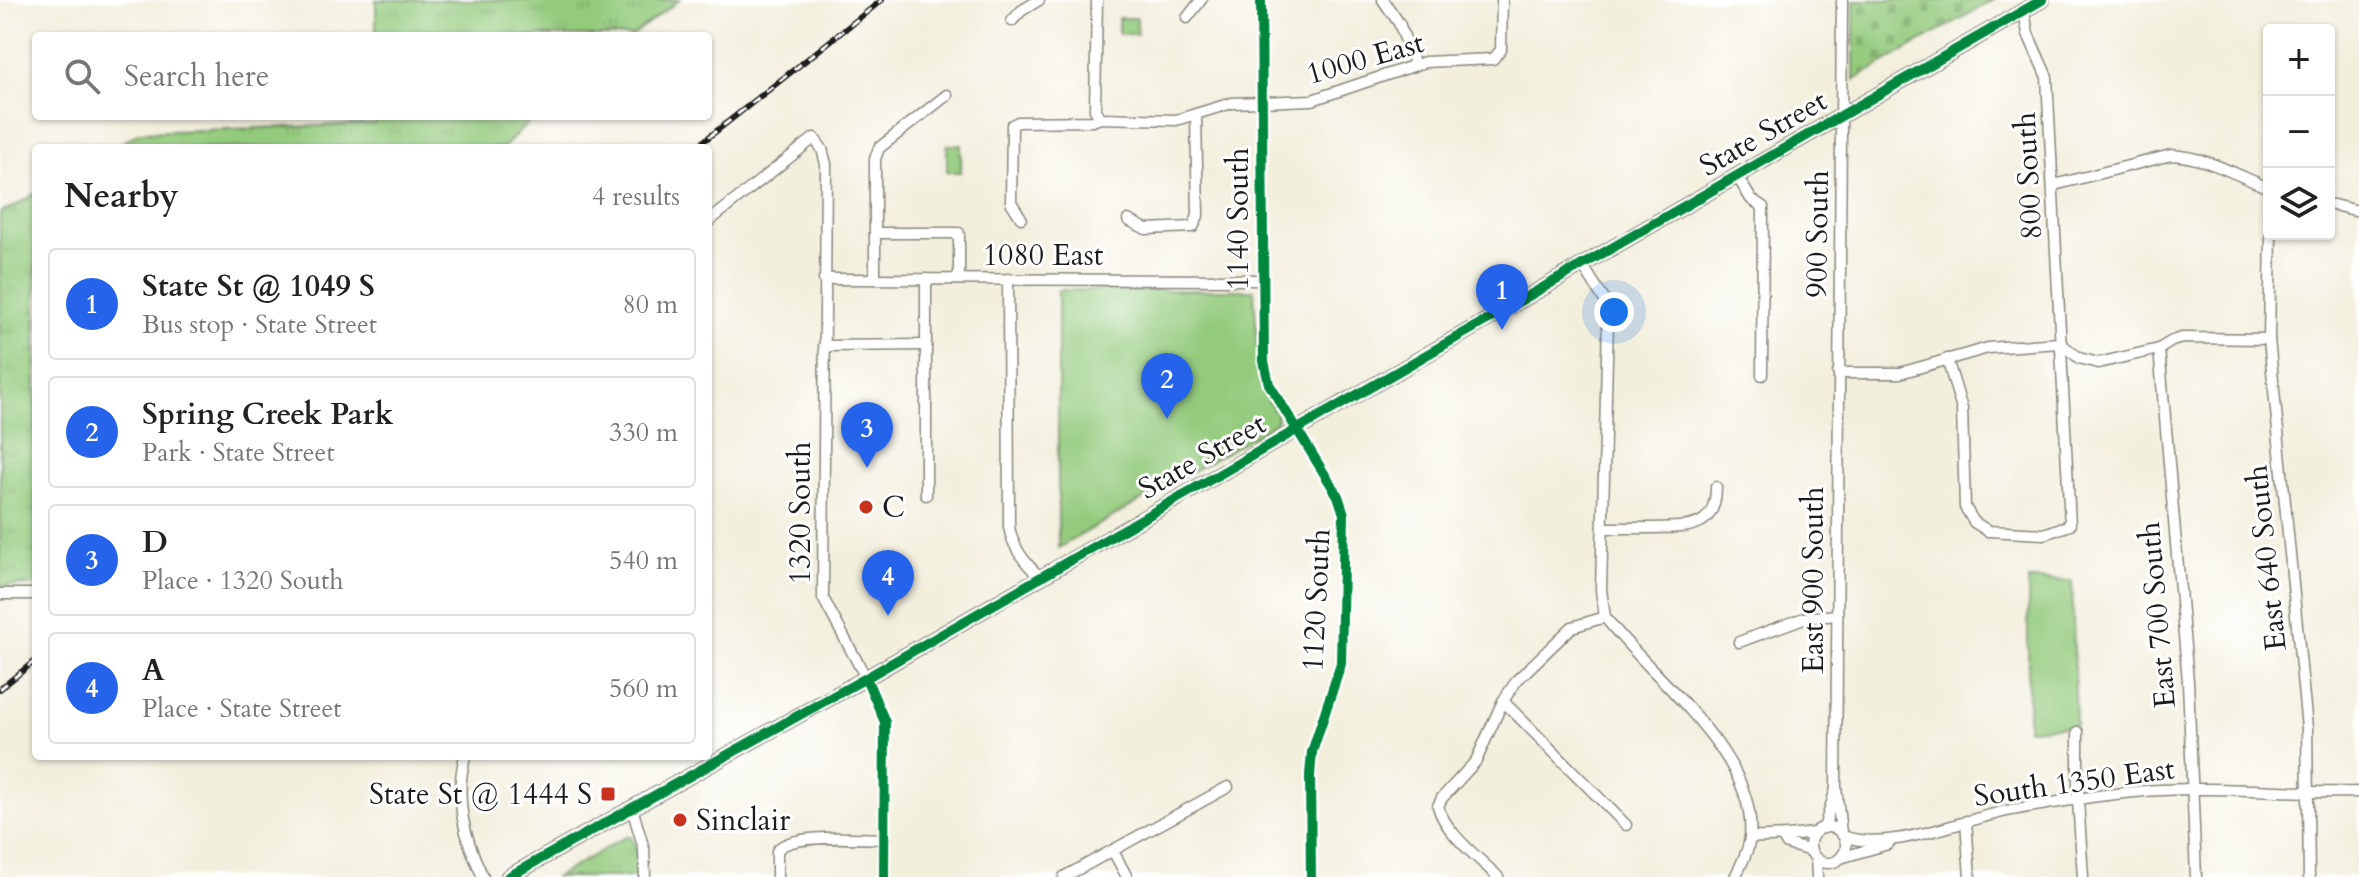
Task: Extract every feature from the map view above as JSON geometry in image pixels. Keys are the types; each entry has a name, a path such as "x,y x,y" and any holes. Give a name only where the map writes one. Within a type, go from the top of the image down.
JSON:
{"main road":[{"name":"State Street","path":"508,877 866,678 2042,0"}],"street":[{"path":"1012,21 1039,0"},
{"path":"1097,0 1095,110 1100,118"},
{"path":"1187,18 1201,0"},
{"name":"1140 South","path":"1261,0 1263,346 1269,384 1297,429"},
{"path":"1383,0 1399,23 1415,65"},
{"name":"1000 East","path":"1021,218 1011,202 1012,125 1015,123 1093,121 1100,118 1176,120 1221,105 1299,102 1326,97 1415,65 1447,60 1493,59 1501,50 1502,0"},
{"name":"900 South","path":"1838,373 1842,0"},
{"name":"800 South","path":"1947,359 1962,409 1965,507 1974,522 1988,531 2044,534 2070,525 2047,77 2028,34 2024,11"},
{"path":"875,279 875,159 879,148 947,95"},
{"path":"1128,220 1146,229 1193,227 1198,216 1196,115"},
{"name":"1320 South","path":"712,219 814,138 822,149 826,164 823,598 866,678 885,722 884,877"},
{"path":"2054,185 2171,155 2201,159 2263,185"},
{"path":"1737,176 1751,199 1763,207 1762,375"},
{"path":"2335,205 2359,211"},
{"path":"875,233 959,233 959,279"},
{"name":"East 640 South","path":"2271,240 2269,339 2307,728 2309,877"},
{"path":"1583,266 1605,301 1608,320 1601,590 1605,617 1723,749 1741,779 1750,837 1735,877"},
{"name":"1080 East","path":"824,279 1263,280"},
{"path":"926,279 926,495"},
{"path":"1008,279 1009,527 1012,541 1024,561 1040,577"},
{"path":"1838,373 1900,373 1988,348 2060,343 2079,358 2101,363 2159,349 2182,338 2269,339"},
{"path":"824,346 926,345"},
{"name":"East 700 South","path":"2159,349 2188,681 2196,877"},
{"name":"East 900 South","path":"1838,373 1836,787 1842,835"},
{"name":"1120 South","path":"1297,429 1338,496 1345,531 1341,664 1334,692 1316,737 1310,775 1311,877"},
{"path":"1603,528 1691,527 1706,519 1716,504 1716,487"},
{"path":"0,594 32,594"},
{"path":"1739,642 1804,618 1837,615"},
{"path":"1498,877 1449,828 1440,816 1438,806 1476,761 1503,701 1517,680 1572,627 1605,617"},
{"path":"1503,701 1626,825"},
{"path":"2078,732 2083,877"},
{"path":"464,760 459,778 459,804 468,845 483,877"},
{"path":"1064,877 1228,787"},
{"name":"East 900 South","path":"1819,831 1836,787"},
{"name":"South 1350 East","path":"1842,835 1868,842 1895,839 2014,809 2134,792 2193,789 2309,794 2359,792"},
{"path":"632,808 644,849 645,877"},
{"path":"1966,821 1970,877"},
{"path":"1750,837 1783,839 1833,828 1842,835 1846,848 1828,877"},
{"path":"1817,877 1810,842 1819,831"},
{"path":"777,877 777,851 781,844 815,839 885,839"},
{"path":"1783,839 1825,863 1838,860"},
{"name":"South 1350 East","path":"1838,860 1883,847 1895,839"},
{"path":"1113,851 1127,877"}],"green space":[{"path":"376,0 679,0 637,32 376,32"},
{"path":"1854,0 1993,0 1854,80"},
{"path":"1118,18 1137,18 1137,34 1119,34"},
{"path":"376,120 531,120 507,144 120,144 140,132 375,124"},
{"path":"947,145 961,145 961,172 947,172"},
{"path":"32,195 32,585 0,586 0,212"},
{"path":"1058,290 1254,290 1259,374 1277,415 1276,422 1268,428 1058,548"},
{"path":"2028,580 2072,581 2076,725 2028,729"},
{"path":"631,836 636,849 637,877 556,877"}],"railway":[{"path":"700,144 882,0"},
{"path":"0,689 32,663"}],"cycle path":[{"path":"1261,0 1264,361 1269,384 1338,496 1344,514 1341,664 1312,752 1311,877"},
{"path":"508,877 866,678 2042,0"},
{"path":"866,678 885,722 884,877"}],"place":[{"name":"State St @ 1049 S","path":"1502,330"},
{"name":"Spring Creek Park","path":"1167,419"},
{"name":"D","path":"867,468"},
{"name":"C","path":"866,507"},
{"name":"A","path":"888,616"},
{"name":"State St @ 1444 S","path":"608,794"},
{"name":"Sinclair","path":"680,820"}]}
